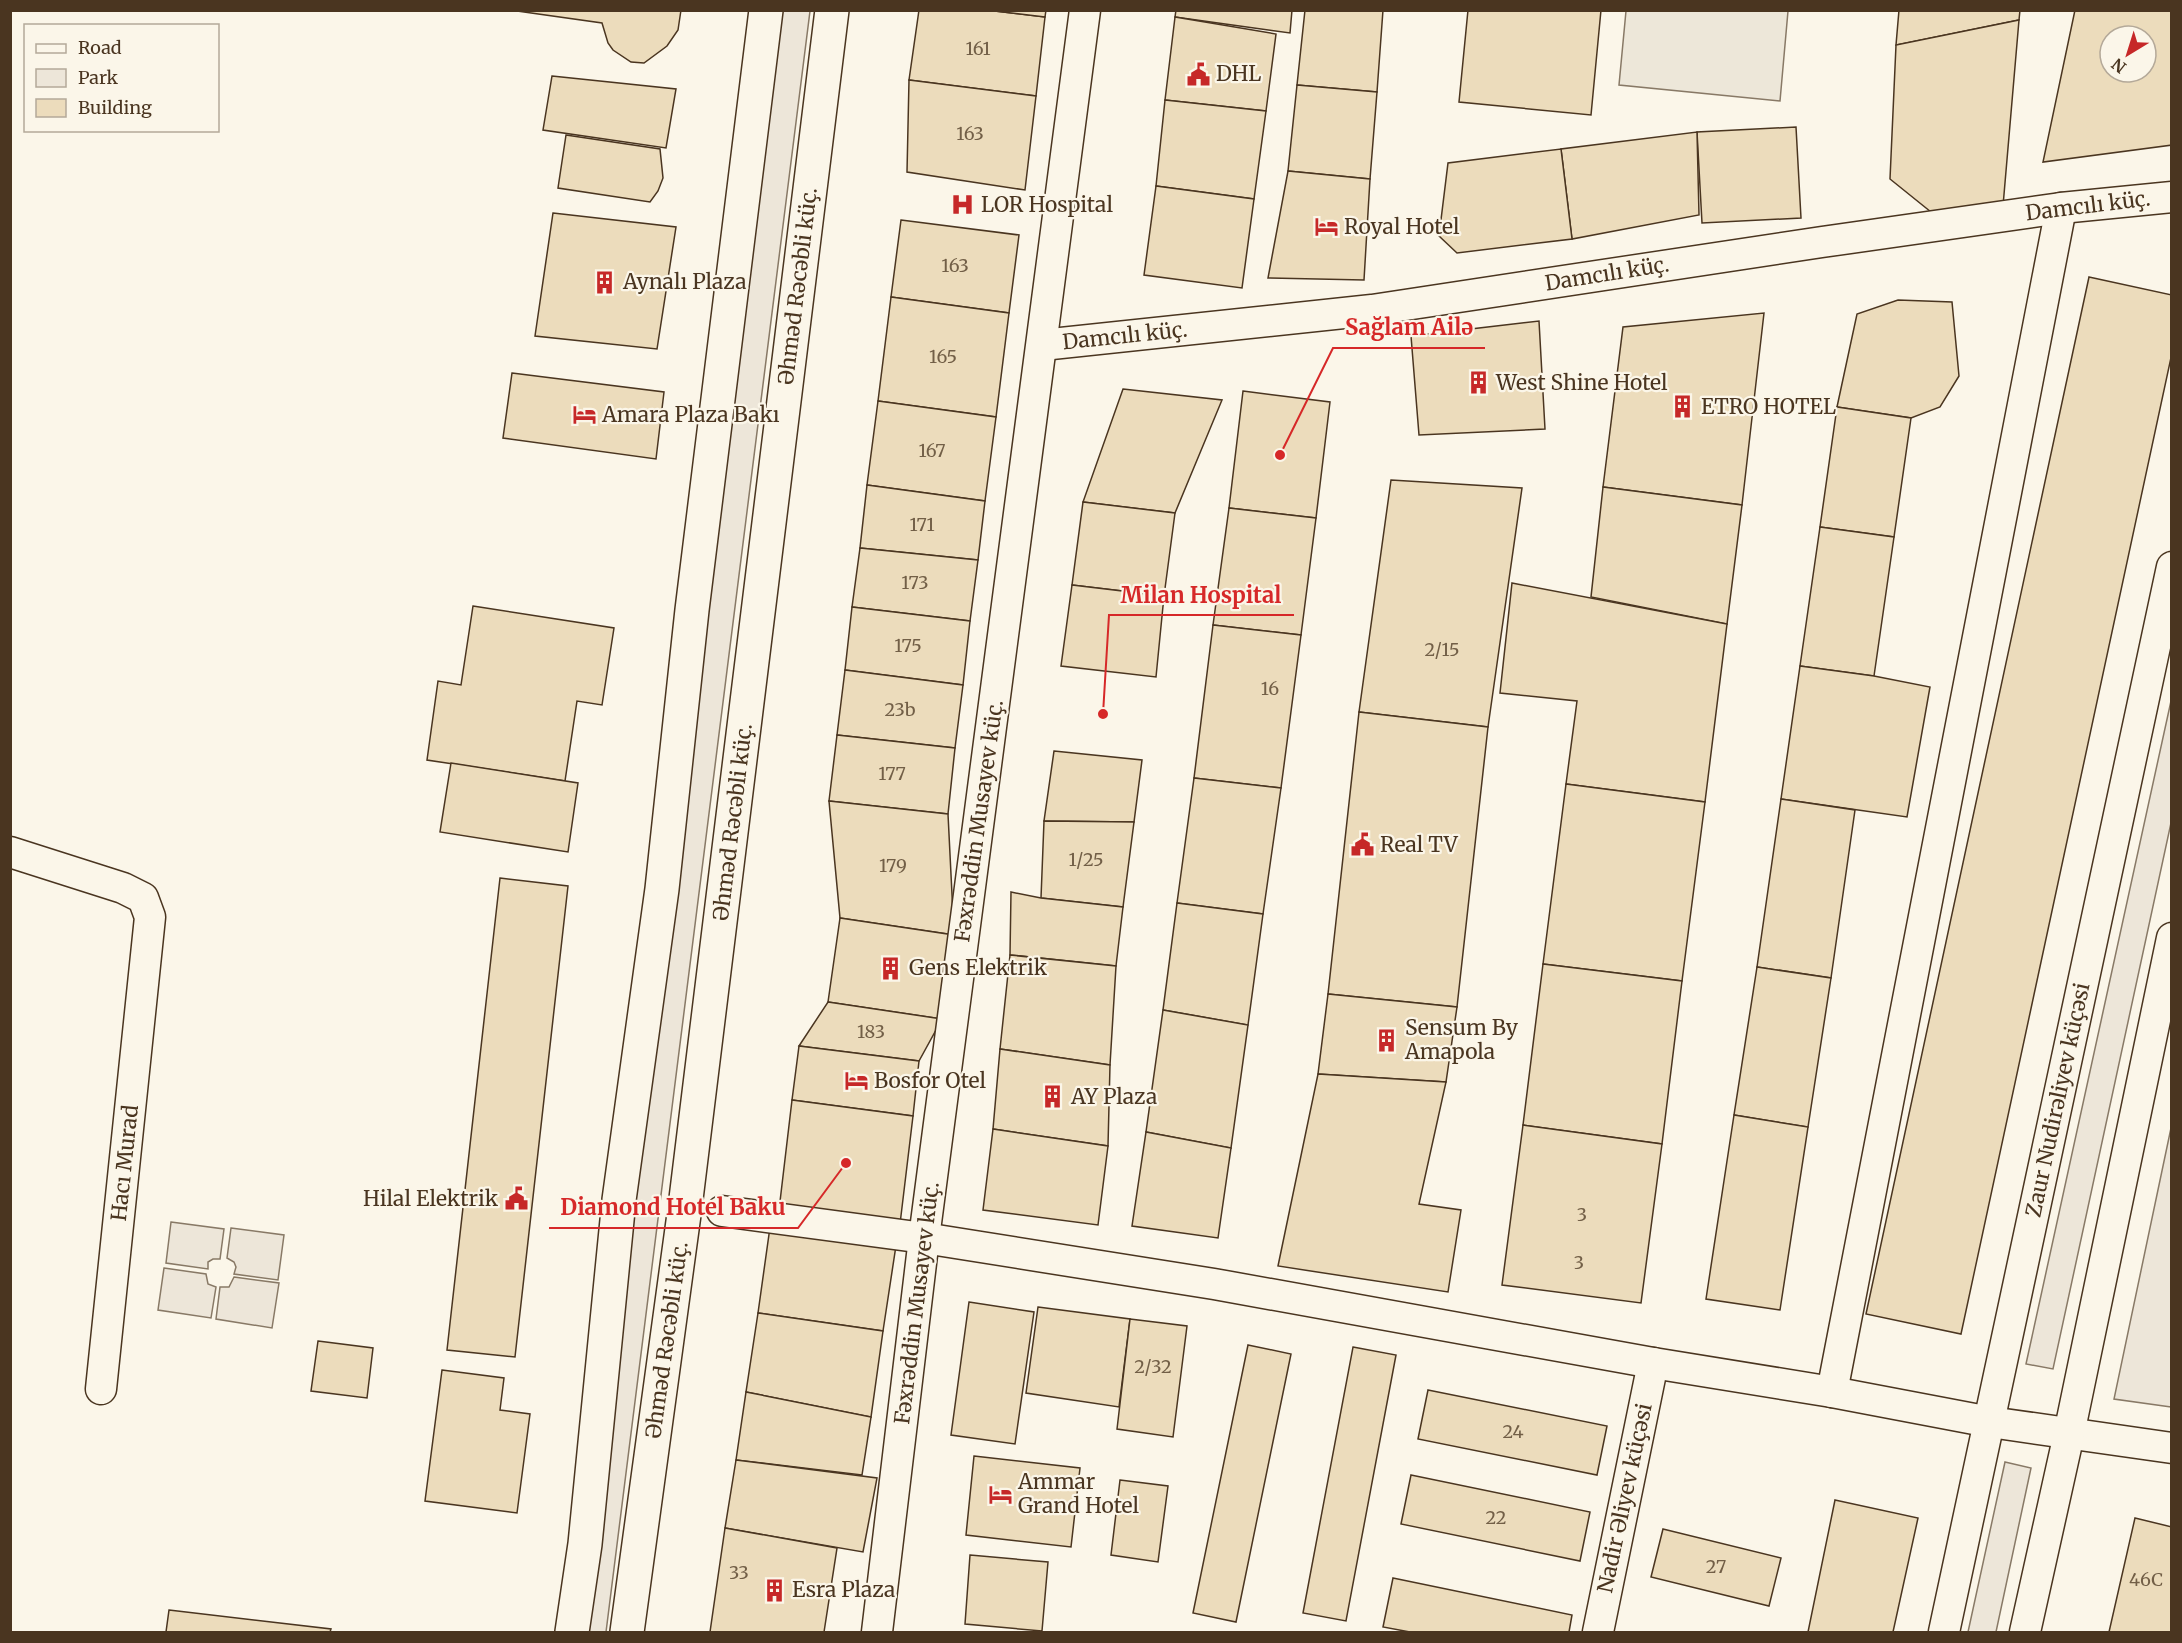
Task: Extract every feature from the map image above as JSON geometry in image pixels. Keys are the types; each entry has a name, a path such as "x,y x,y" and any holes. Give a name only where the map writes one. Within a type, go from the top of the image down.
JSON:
{"main road":[{"path":"572,1632 585,1544 619,1200 662,889 692,610 766,10"},
{"name":"Əhməd Rəcəbli küç.","path":"627,1632 685,1207 832,10"}],"street":[{"name":"Fəxrəddin Musayev küç.","path":"877,1632 924,1238 1085,10"},
{"name":"Damcılı küç.","path":"1042,345 1372,310 2061,208 2172,196"},
{"path":"1832,1392 2061,208"},
{"name":"Zaur Nudirəliyev küçəsi","path":"1944,1632 2172,567"},
{"name":"Hacı Murad","path":"11,853 123,888 143,898 150,917 101,1389"},
{"path":"2025,1632 2069,1434 2172,938"},
{"path":"722,1211 924,1238 1214,1284 1653,1363 1832,1392 1990,1422 2172,1448"},
{"name":"Nadir Əliyev küçəsi","path":"1598,1632 1653,1363"}],"green space":[{"path":"779,11 810,11 606,1632 583,1632"},
{"path":"2171,701 2171,823 2053,1369 2026,1364"},
{"path":"2171,1128 2172,1407 2114,1399"},
{"path":"171,1222 224,1229 220,1259 208,1262 208,1269 166,1263"},
{"path":"231,1228 284,1235 278,1280 234,1274 236,1267 234,1262 227,1258"},
{"path":"164,1268 206,1274 208,1284 216,1287 211,1318 158,1310"},
{"path":"234,1277 279,1283 272,1328 216,1319 220,1287 229,1287"},
{"path":"2005,1462 2031,1468 1996,1632 1968,1632"}],"shaded area":[{"path":"1626,11 1788,11 1780,101 1619,85"}],"building":[{"path":"681,10 678,30 667,46 644,63 631,62 613,50 608,43 602,23 517,11"},
{"path":"919,10 986,10 1045,17 1036,96 909,80"},
{"path":"986,10 1046,10 1045,17"},
{"path":"1176,10 1292,10 1290,33 1175,17"},
{"path":"1305,10 1383,10 1377,92 1297,85"},
{"path":"1468,10 1601,10 1591,115 1459,102"},
{"path":"1899,10 2020,10 2019,20 1896,45"},
{"path":"2075,10 2172,10 2172,145 2043,162"},
{"path":"1175,17 1276,34 1266,111 1165,100"},
{"path":"2019,20 2003,206 1936,216 1890,179 1896,45"},
{"path":"552,76 676,89 666,148 543,130"},
{"path":"909,80 1036,96 1025,190 907,172"},
{"path":"1297,85 1377,92 1370,179 1288,171"},
{"path":"1165,100 1266,111 1254,199 1156,186"},
{"path":"1796,127 1801,218 1702,223 1697,132"},
{"path":"1697,132 1699,215 1572,239 1561,149"},
{"path":"566,135 660,149 663,178 658,191 650,202 558,188"},
{"path":"1561,149 1572,239 1457,253 1439,236 1448,163"},
{"path":"1288,171 1370,179 1364,280 1268,278"},
{"path":"1156,186 1254,199 1242,288 1144,275"},
{"name":"Aynalı Plaza","path":"553,213 676,227 657,349 535,336"},
{"path":"901,220 1019,235 1009,313 891,297"},
{"path":"2089,277 2172,295 2172,353 1961,1334 1866,1314"},
{"path":"891,297 1009,313 996,417 878,401"},
{"path":"1898,300 1952,302 1959,376 1940,407 1911,418 1837,407 1857,314"},
{"name":"ETRO HOTEL","path":"1764,313 1742,505 1603,487 1623,327"},
{"name":"West Shine Hotel","path":"1539,321 1545,429 1419,435 1411,336"},
{"name":"Amara Plaza Bakı","path":"512,373 664,392 656,459 503,438"},
{"path":"1123,389 1222,400 1175,513 1083,502"},
{"path":"1243,391 1330,402 1316,518 1229,508"},
{"path":"878,401 996,417 985,501 867,485"},
{"path":"1837,407 1911,418 1894,537 1820,527"},
{"path":"1391,480 1522,488 1488,727 1359,712"},
{"path":"867,485 985,501 978,560 860,548"},
{"path":"1603,487 1742,505 1727,624 1591,597"},
{"path":"1083,502 1175,513 1164,596 1072,585"},
{"path":"1229,508 1316,518 1301,635 1213,625"},
{"path":"1820,527 1894,537 1874,676 1800,666"},
{"path":"860,548 978,560 970,621 852,607"},
{"path":"1512,583 1727,624 1705,802 1566,784 1577,701 1500,693"},
{"path":"1072,585 1164,596 1156,677 1061,666"},
{"path":"473,606 614,628 602,705 577,701 565,781 427,760 438,681 461,685"},
{"path":"852,607 970,621 963,685 845,670"},
{"path":"1213,625 1301,635 1281,788 1194,778"},
{"path":"1800,666 1874,676 1930,687 1907,817 1781,799"},
{"path":"845,670 963,685 955,748 837,735"},
{"path":"1359,712 1488,727 1457,1007 1328,994"},
{"path":"837,735 955,748 948,814 829,801"},
{"path":"1054,751 1142,760 1134,822 1044,821"},
{"path":"451,763 578,783 568,852 440,832"},
{"path":"1194,778 1281,788 1263,914 1177,903"},
{"path":"1566,784 1705,802 1682,981 1543,964"},
{"path":"1781,799 1855,810 1831,978 1757,967"},
{"path":"829,801 948,814 954,935 840,918"},
{"path":"1044,821 1134,822 1123,907 1041,898"},
{"path":"500,878 568,886 515,1357 447,1350"},
{"path":"1011,892 1041,898 1123,907 1116,966 1010,955"},
{"path":"1177,903 1263,914 1248,1025 1163,1010"},
{"name":"Gens Elektrik","path":"840,918 954,935 942,1019 828,1002"},
{"path":"1010,955 1116,966 1110,1065 1000,1049"},
{"path":"1543,964 1682,981 1662,1144 1523,1125"},
{"path":"1757,967 1831,978 1808,1127 1734,1115"},
{"name":"Sensum By Amapola","path":"1328,994 1457,1007 1446,1082 1318,1074"},
{"path":"828,1002 942,1019 919,1061 799,1046"},
{"path":"1163,1010 1248,1025 1231,1148 1146,1132"},
{"name":"Bosfor Otel","path":"799,1046 919,1061 913,1116 792,1100"},
{"name":"AY Plaza","path":"1000,1049 1110,1065 1108,1146 993,1129"},
{"path":"1318,1074 1446,1082 1419,1204 1461,1210 1448,1292 1278,1266"},
{"path":"792,1100 913,1116 900,1224 779,1210"},
{"path":"1734,1115 1808,1127 1780,1310 1706,1299"},
{"path":"1523,1125 1662,1144 1641,1303 1502,1285"},
{"path":"993,1129 1108,1146 1098,1225 983,1210"},
{"path":"1146,1132 1231,1148 1218,1238 1132,1226"},
{"path":"771,1220 897,1239 883,1331 758,1313"},
{"path":"969,1302 1034,1312 1015,1444 951,1435"},
{"path":"1038,1307 1130,1319 1119,1407 1026,1393"},
{"path":"758,1313 883,1331 871,1417 746,1392"},
{"path":"1130,1319 1187,1326 1173,1437 1117,1429"},
{"path":"318,1341 373,1348 367,1398 311,1391"},
{"path":"1248,1345 1291,1354 1236,1622 1193,1613"},
{"path":"1353,1347 1396,1355 1346,1621 1303,1613"},
{"path":"442,1370 504,1378 500,1410 530,1414 517,1513 425,1501"},
{"path":"1428,1390 1607,1426 1597,1475 1418,1439"},
{"path":"746,1392 871,1417 862,1475 736,1460"},
{"path":"974,1456 1080,1468 1071,1547 966,1535"},
{"path":"736,1460 877,1478 863,1552 725,1528"},
{"path":"1411,1475 1590,1512 1580,1561 1401,1524"},
{"path":"1120,1480 1168,1486 1158,1562 1111,1555"},
{"path":"1835,1500 1918,1518 1893,1632 1808,1632"},
{"path":"2135,1518 2172,1527 2172,1632 2109,1632"},
{"name":"Esra Plaza","path":"725,1528 837,1548 824,1632 710,1632"},
{"path":"1663,1529 1781,1558 1769,1606 1651,1577"},
{"path":"970,1555 1048,1562 1042,1631 965,1624"},
{"path":"1393,1578 1572,1615 1569,1632 1410,1632 1383,1627"},
{"path":"169,1610 331,1629 330,1632 166,1632"}],"place":[{"name":"DHL","path":"1198,74"},
{"name":"LOR Hospital","path":"963,205"},
{"name":"Royal Hotel","path":"1326,227"},
{"name":"Aynalı Plaza","path":"605,282"},
{"name":"West Shine Hotel","path":"1478,383"},
{"name":"ETRO HOTEL","path":"1683,407"},
{"name":"Amara Plaza Bakı","path":"584,415"},
{"name":"Sağlam Ailə","path":"1280,455"},
{"name":"Milan Hospital","path":"1103,714"},
{"name":"Real TV","path":"1362,845"},
{"name":"Gens Elektrik","path":"891,968"},
{"name":"Sensum By Amapola","path":"1387,1040"},
{"name":"Bosfor Otel","path":"856,1081"},
{"name":"AY Plaza","path":"1053,1097"},
{"name":"Diamond Hotel Baku","path":"846,1163"},
{"name":"Hilal Elektrik","path":"516,1199"},
{"name":"Ammar Grand Hotel","path":"1000,1494"},
{"name":"Esra Plaza","path":"774,1590"}]}
